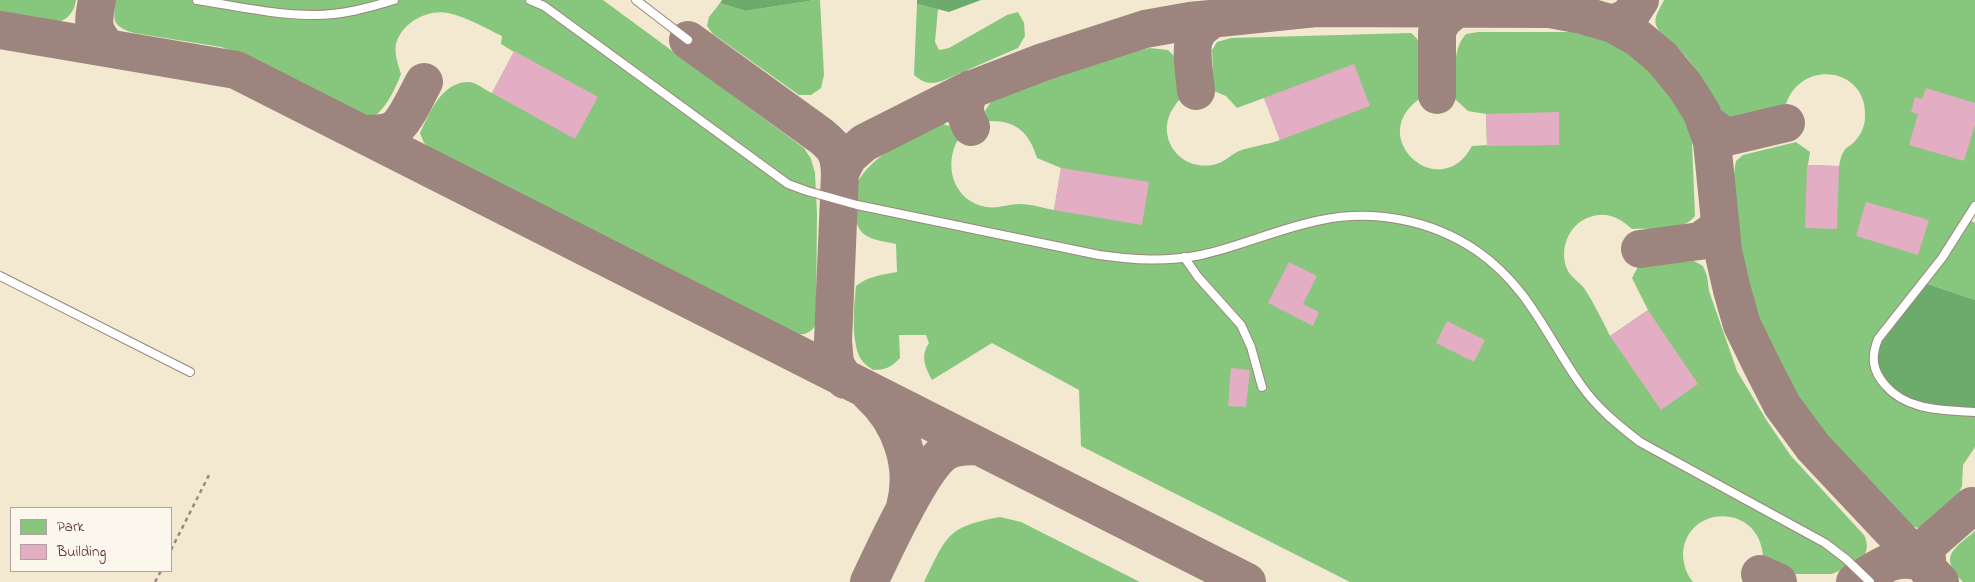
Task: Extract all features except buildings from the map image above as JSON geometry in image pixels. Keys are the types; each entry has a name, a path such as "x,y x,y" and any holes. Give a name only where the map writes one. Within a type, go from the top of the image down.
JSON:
{"lane":[{"path":"197,0 263,10 316,15 365,9 391,0"},
{"path":"530,0 544,6 788,184 857,205 1134,260 1166,260 1202,254 1322,220 1352,216 1383,217 1429,227 1477,251 1505,274 1529,302 1580,384 1596,405 1617,425 1640,442 1825,543 1846,559 1870,582"},
{"path":"636,0 688,40"},
{"path":"1975,206 1972,221 1878,339 1873,352 1873,365 1878,377 1901,399 1917,406 1941,410 1975,412"},
{"path":"1184,257 1198,277 1241,325 1251,347 1262,387"},
{"path":"0,276 190,372"}],"path":[{"path":"172,548 210,472"}],"green space":[{"path":"0,0 76,0 72,11 66,19 46,24 22,22 0,17"},
{"path":"116,0 603,0 804,148 811,159 815,173 817,213 816,325 805,334 791,332 435,152 424,143 420,133 438,99 445,92 460,83 470,82 492,93 514,52 501,44 502,36 476,23 462,17 440,12 424,15 410,23 399,36 396,44 396,55 401,74 394,91 380,112 375,116 363,115 252,58 221,47 134,33 121,28 116,22 114,13"},
{"path":"722,0 815,0 745,11 720,3"},
{"path":"820,0 824,75 821,88 811,95 799,95 713,34 707,26 709,17 720,3 745,11"},
{"path":"917,0 981,0 949,12 917,4"},
{"path":"1664,0 1975,0 1975,206 1968,219 1975,223 1975,300 1922,282 1975,412 1975,447 1963,465 1962,486 1958,496 1918,528 1899,516 1851,465 1815,422 1788,383 1762,329 1745,271 1735,219 1733,184 1736,161 1743,155 1796,142 1810,152 1808,165 1839,166 1841,156 1845,150 1862,132 1865,121 1863,100 1856,88 1846,79 1833,75 1819,75 1806,80 1794,89 1786,104 1736,118 1729,117 1724,114 1686,57 1658,29 1655,22"},
{"path":"917,4 938,9 935,42 939,50 949,48 1007,15 1018,12 1024,23 1025,36 1018,48 942,81 934,83 920,80 914,75"},
{"path":"1478,32 1571,32 1602,39 1626,51 1647,68 1667,89 1683,112 1692,142 1695,216 1682,225 1657,229 1632,229 1618,219 1607,215 1590,217 1576,226 1567,239 1564,255 1568,271 1584,288 1610,336 1648,310 1632,278 1639,265 1694,261 1703,266 1707,276 1709,291 1737,371 1791,456 1864,535 1867,548 1862,561 1832,574 1795,574 1763,562 1760,543 1752,529 1740,520 1725,516 1711,518 1697,525 1688,536 1683,553 1687,572 1693,582 1350,582 1081,446 1079,390 992,343 932,380 924,362 926,348 929,343 926,335 899,335 900,358 885,369 873,370 863,362 859,355 854,326 856,286 870,278 897,272 896,244 873,239 858,227 855,210 857,183 864,172 883,155 939,123 950,126 959,138 954,148 952,169 958,189 965,197 974,203 986,207 1024,204 1054,210 1061,168 1037,158 1030,141 1014,125 998,121 988,121 985,111 990,103 1003,95 1112,56 1150,48 1168,50 1176,58 1180,99 1169,117 1167,127 1168,138 1171,146 1181,158 1203,166 1211,165 1222,162 1239,151 1280,140 1264,98 1237,108 1226,96 1214,91 1212,50 1217,42 1231,38 1411,33 1421,46 1424,72 1421,98 1405,113 1400,130 1403,146 1413,159 1427,167 1442,169 1458,163 1472,146 1487,145 1486,114 1468,111 1455,99 1455,65 1458,48 1466,34"},
{"path":"1922,282 1975,300 1975,412 1941,410 1901,399 1873,365 1878,339"},
{"path":"1000,517 1021,522 1140,582 924,582 938,554 950,536 969,525"},
{"path":"1975,531 1975,582 1963,582 1951,566 1951,554 1960,543"}],"taxiway":[{"path":"97,0 94,21 96,31 108,48"},
{"path":"1613,24 1629,17 1640,0"},
{"path":"840,173 848,157 864,143 965,92 1043,62 1145,29 1190,21 1316,8 1550,9 1582,15 1613,24 1638,38 1662,58 1685,86 1702,113 1712,142 1723,251 1732,290 1742,325 1782,405 1813,447 1940,582"},
{"path":"1437,95 1437,32 1442,21 1456,9"},
{"path":"1196,91 1193,54 1194,40 1199,30 1214,18"},
{"path":"0,30 236,70 1247,582"},
{"path":"688,40 821,136 836,152 840,173 833,341 835,364 845,380"},
{"path":"365,134 376,134 393,130 406,115 424,82"},
{"path":"971,89 965,108 966,117 971,127"},
{"path":"1705,122 1723,135 1731,136 1786,123"},
{"path":"1640,249 1700,241 1714,231 1720,220"},
{"path":"870,394 890,418 898,431 903,446 909,476 905,507"},
{"path":"869,582 903,512 935,461 945,452 953,449 965,446 978,446"},
{"path":"1928,570 1926,550 1931,542 1972,506"},
{"path":"1855,582 1893,561 1910,560 1920,562"},
{"path":"1760,574 1778,582"}]}
